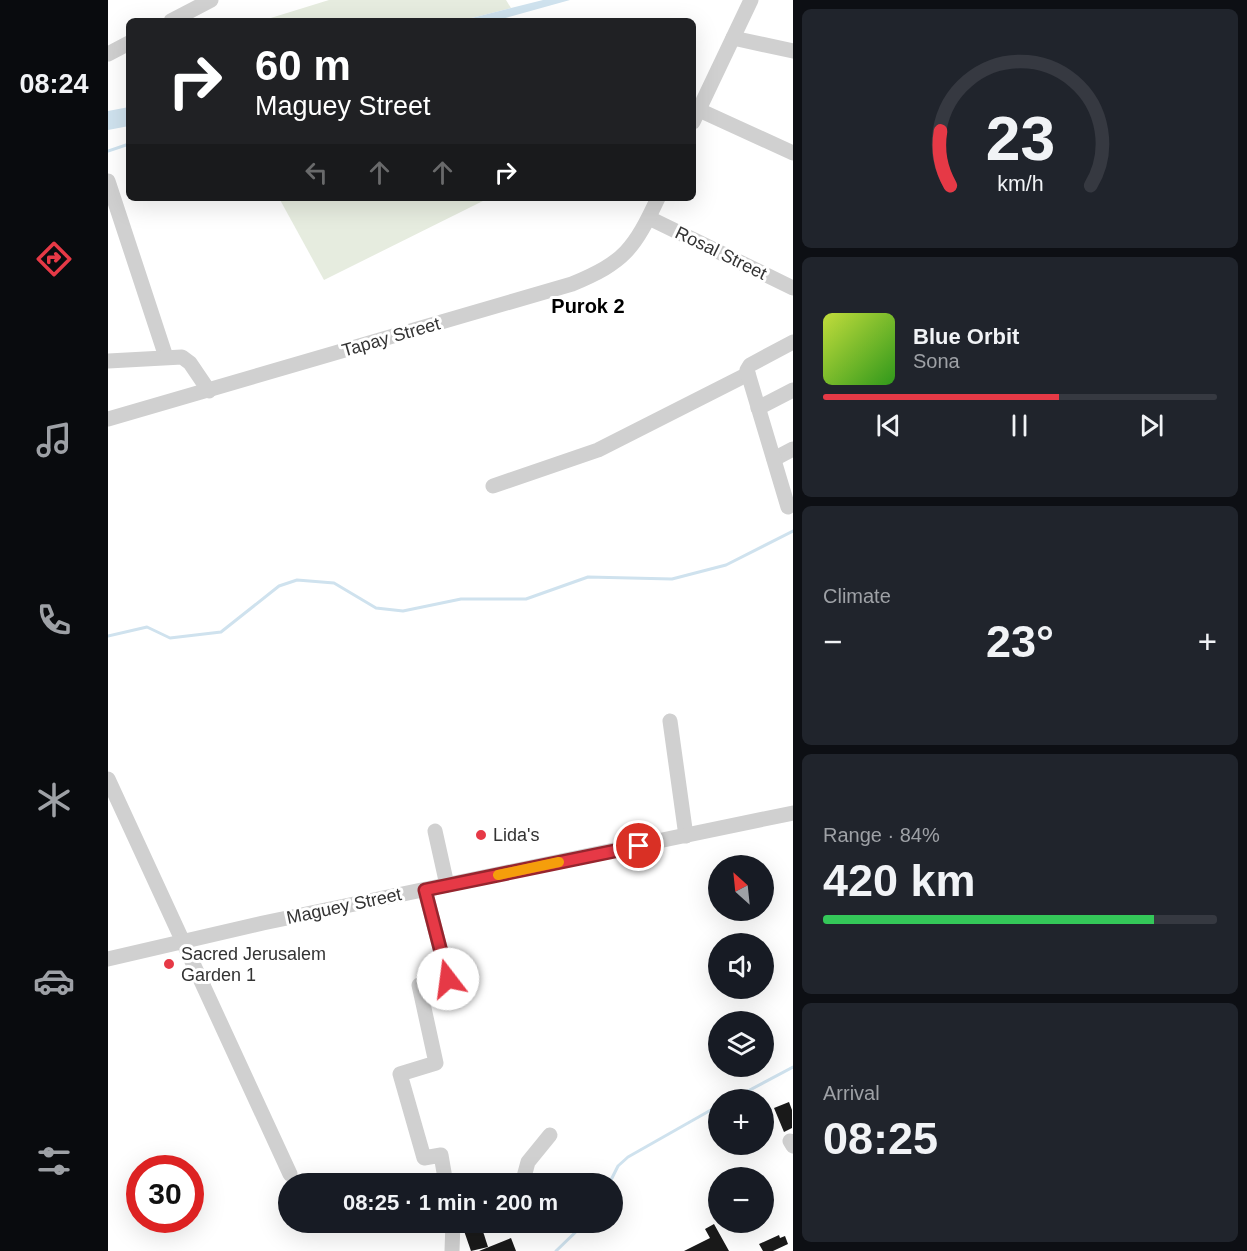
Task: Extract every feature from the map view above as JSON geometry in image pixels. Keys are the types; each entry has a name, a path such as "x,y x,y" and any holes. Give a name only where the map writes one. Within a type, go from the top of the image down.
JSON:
{"street":[{"path":"177,18 211,0"},
{"path":"751,0 696,116 792,153"},
{"path":"733,38 792,51"},
{"path":"108,54 126,45"},
{"path":"108,181 166,357"},
{"name":"Tapay Street","path":"108,419 572,284 610,267 623,256 637,240 656,201"},
{"name":"Rosal Street","path":"648,218 792,288"},
{"path":"788,507 748,374 750,365 792,342"},
{"path":"108,361 166,357 187,359 209,390"},
{"path":"493,486 598,450 748,374"},
{"path":"758,408 792,390"},
{"path":"774,459 792,449"},
{"path":"670,722 686,836"},
{"path":"108,779 290,1173"},
{"name":"Maguey Street","path":"108,959 792,813"},
{"path":"435,831 447,885"},
{"path":"425,890 448,979 419,985 436,1063 400,1074 424,1158 441,1155 444,1173"},
{"path":"525,1173 528,1162 550,1135"},
{"path":"452,1251 453,1233"}],"shaded area":[{"path":"329,0 506,0 511,8 472,18 271,18"},
{"path":"281,201 483,201 324,280"}],"water":[{"path":"543,0 570,0 506,18 472,18"},
{"path":"126,108 126,127 108,130 108,111"}],"building":[{"path":"789,1102 792,1110 792,1128 784,1132 774,1108"},
{"path":"708,1227 708,1233 719,1233 729,1251 684,1251 710,1238 705,1229"},
{"path":"465,1233 484,1233 488,1247 471,1251"},
{"path":"779,1235 780,1238 785,1236 788,1244 773,1251 763,1251 759,1244"},
{"path":"511,1238 516,1251 479,1251"}],"waterway":[{"path":"108,151 126,145"},
{"path":"108,636 147,627 170,638 221,632 279,586 297,580 334,583 376,608 403,611 461,599 526,599 588,577 672,579 726,565 793,531"},
{"path":"752,1089 793,1067"},
{"path":"614,1173 618,1166 628,1157 708,1112"},
{"path":"556,1251 575,1233"}],"slow traffic":[{"path":"498,875 559,862"}],"place":[{"name":"Lida's","path":"481,835"},
{"name":"Sacred Jerusalem Garden 1","path":"169,964"}],"district":[{"name":"Purok 2","path":"588,306"}],"route":[{"path":"448,979 425,890 639,846"}]}
